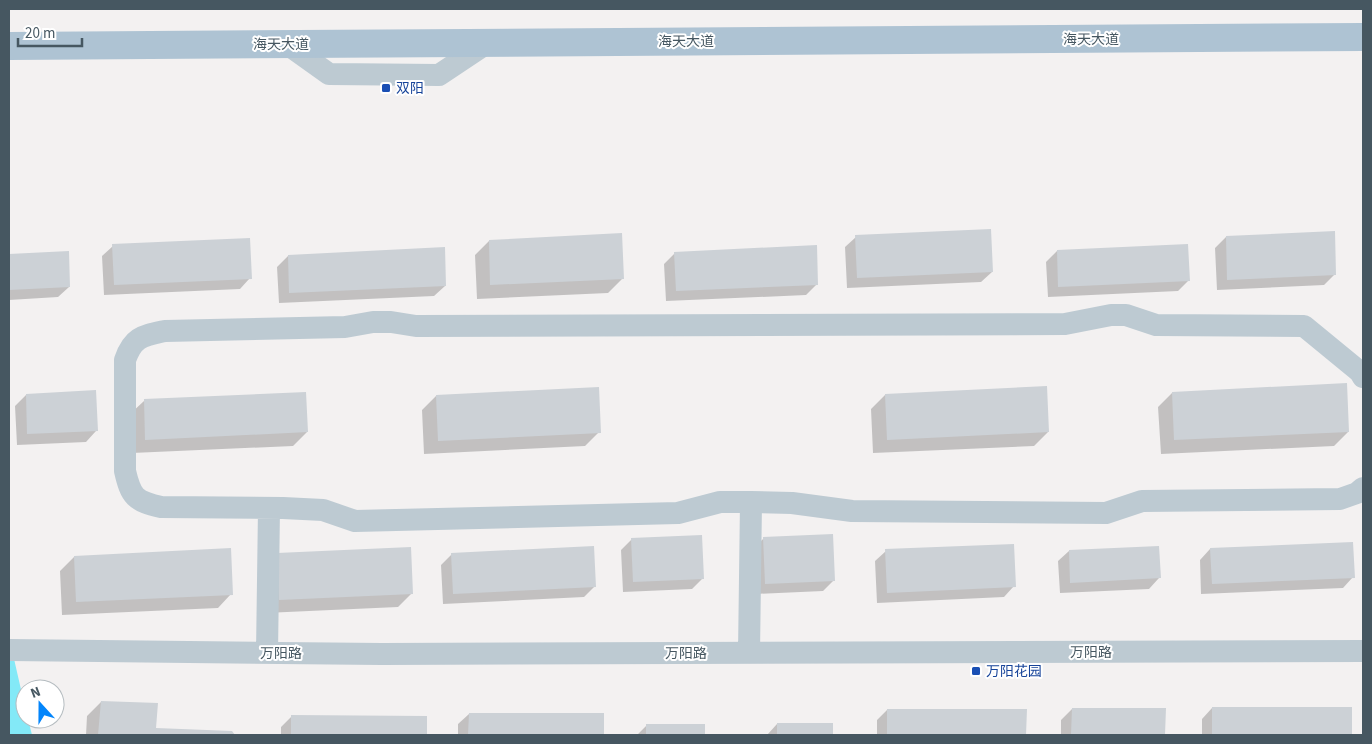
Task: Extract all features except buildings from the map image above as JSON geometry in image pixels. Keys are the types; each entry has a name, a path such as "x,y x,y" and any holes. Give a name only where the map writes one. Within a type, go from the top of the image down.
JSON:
{"main road":[{"name":"海天大道","path":"9,46 1363,37"}],"street":[{"path":"1363,377 1360,372 1304,326 1156,325 1126,316 1111,315 1065,324 416,326 391,322 373,322 345,327 165,331 145,336 130,346 125,360 125,471 129,489 142,502 161,507 323,510 355,521 678,512 720,502 792,503 852,511 1106,513 1142,501 1340,499 1357,493 1363,488"},
{"path":"749,653 751,502"},
{"path":"267,653 270,508"},
{"name":"万阳路","path":"18,650 267,653 1363,651"}],"water":[{"path":"9,637 19,679 15,679 15,729 30,729 32,735 9,735"}],"place":[{"name":"双阳","path":"386,88"},
{"name":"万阳花园","path":"976,671"}]}
